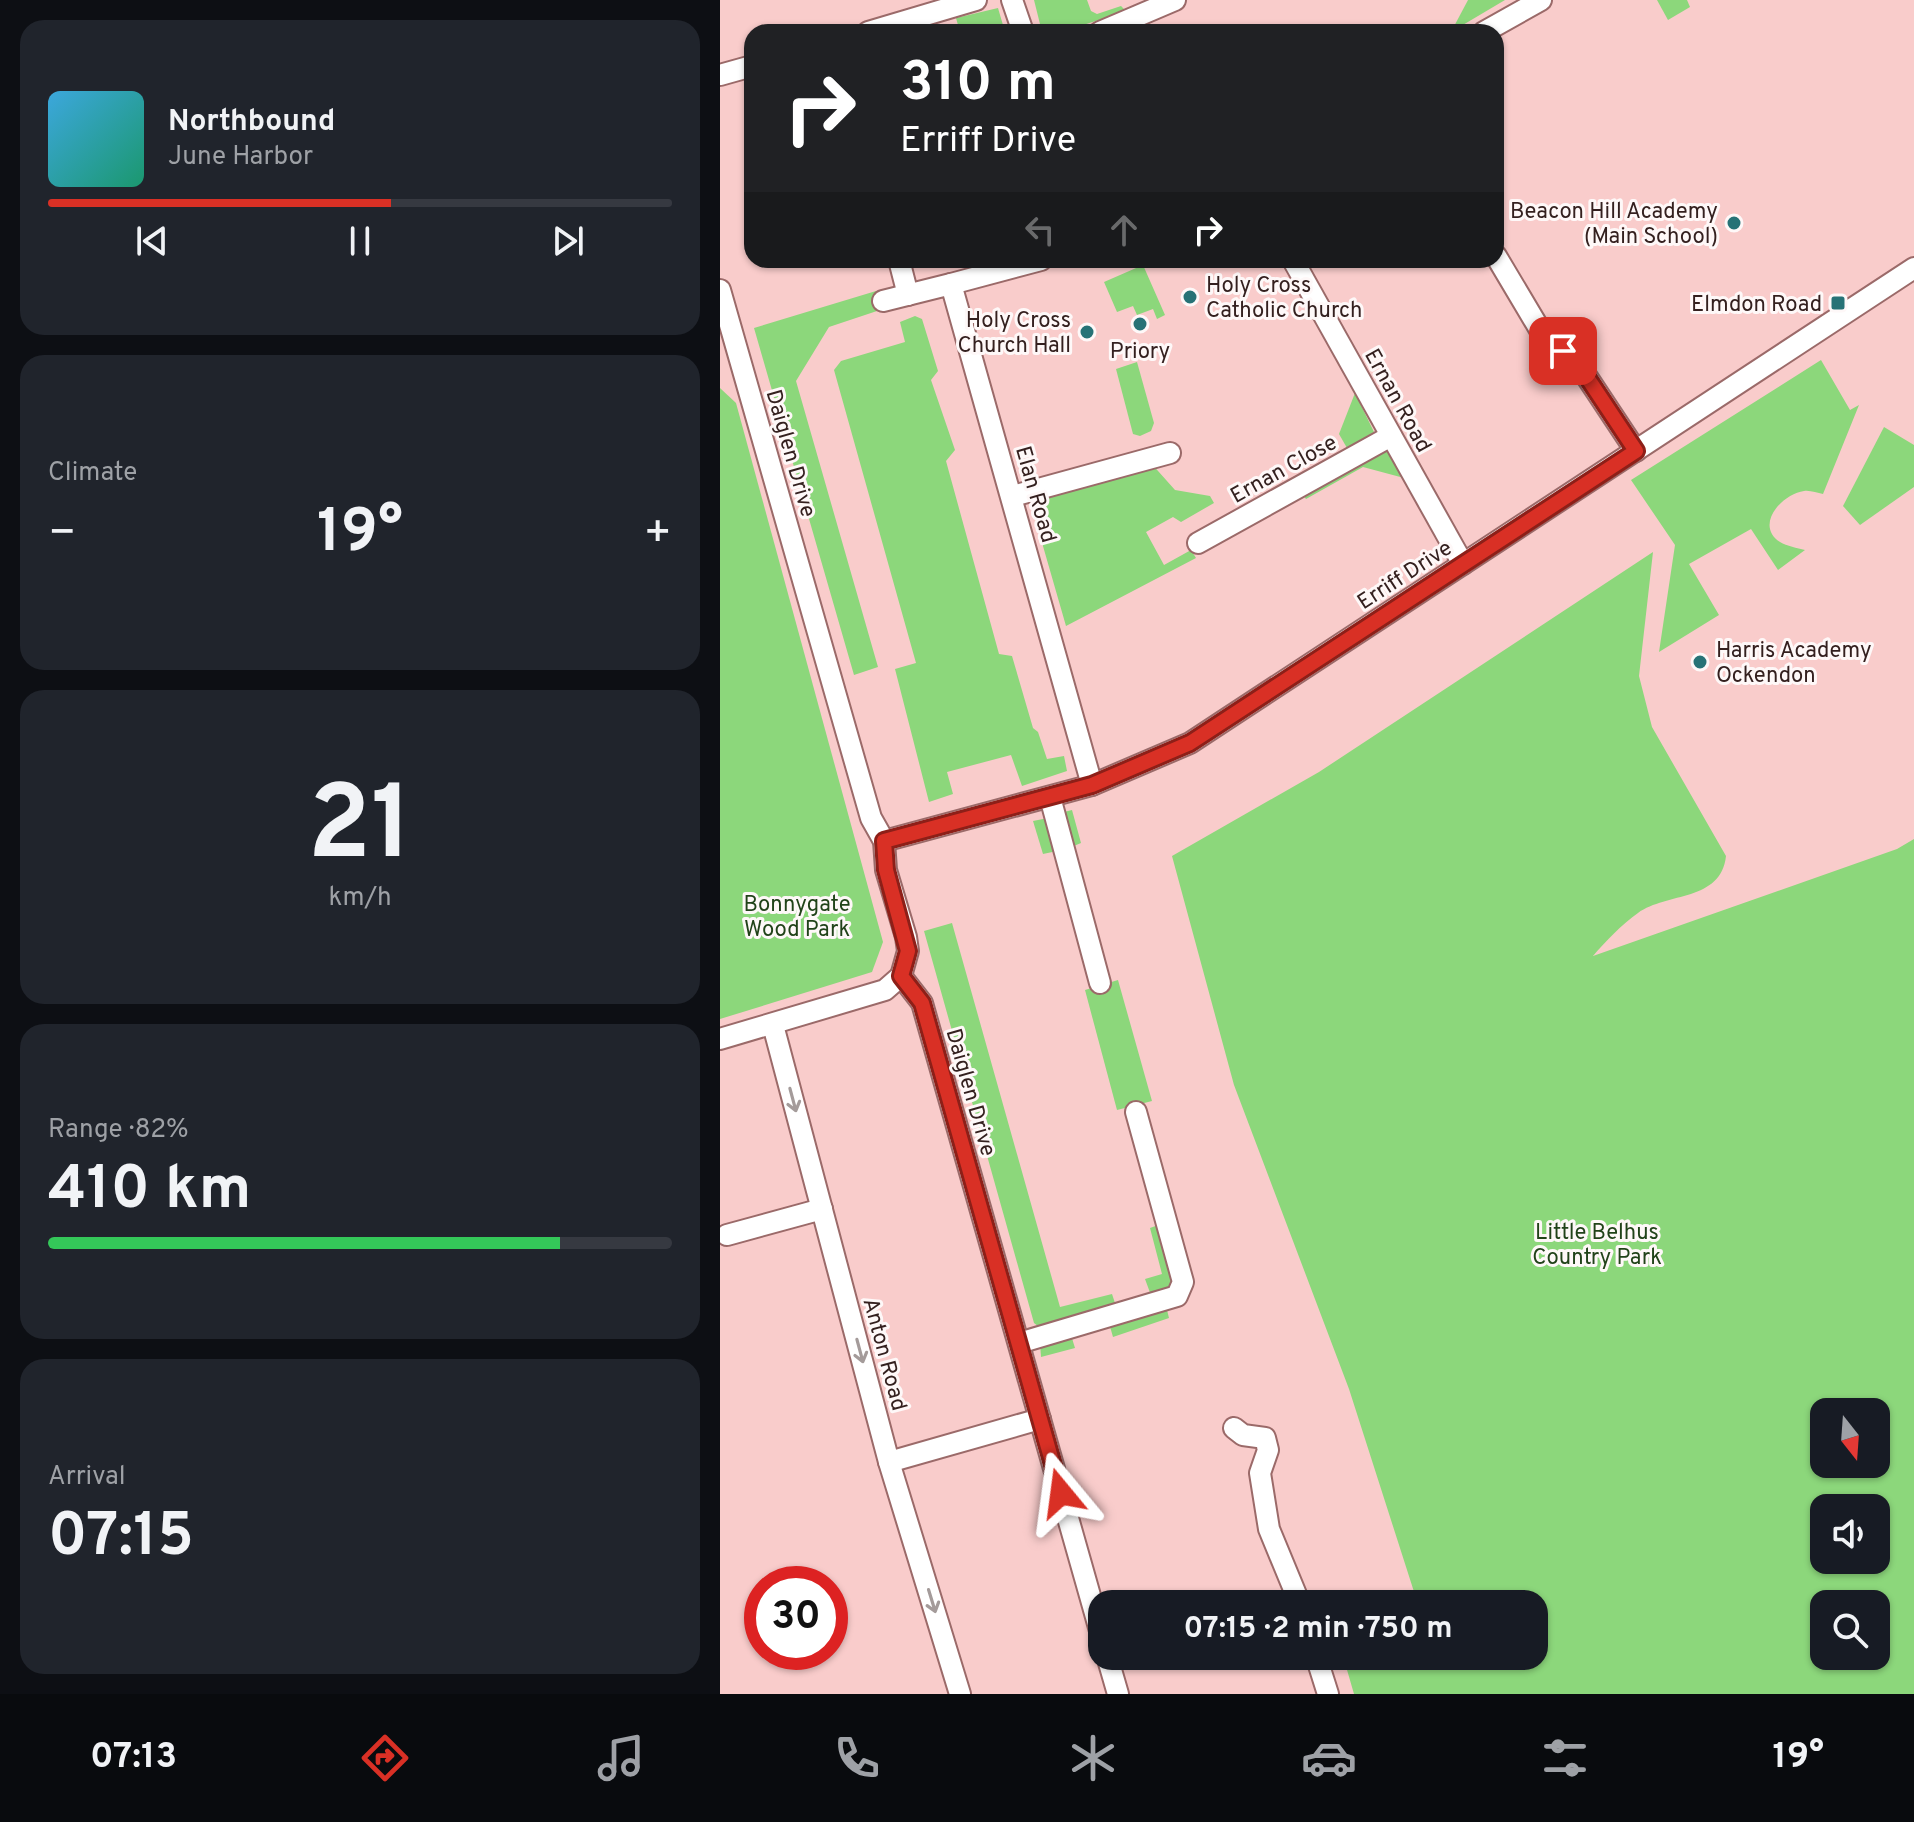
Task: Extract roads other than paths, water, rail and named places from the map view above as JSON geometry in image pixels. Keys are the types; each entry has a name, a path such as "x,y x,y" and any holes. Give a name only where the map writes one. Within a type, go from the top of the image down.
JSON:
{"street":[{"path":"895,24 976,0"},
{"path":"1012,0 1020,24"},
{"path":"1119,24 1175,0"},
{"path":"1495,24 1520,5 1541,0"},
{"path":"720,75 744,68"},
{"path":"901,268 908,295"},
{"path":"883,301 1011,268"},
{"name":"Ernan Road","path":"1297,268 1463,564"},
{"path":"1503,268 1543,335 1575,359 1636,451"},
{"name":"Erriff Drive","path":"884,841 1092,785 1190,743 1914,268"},
{"name":"Elan Road","path":"951,284 1092,785"},
{"name":"Daiglen Drive","path":"720,290 728,348 867,804 884,841 886,870 908,951 901,976 922,1003 1088,1590"},
{"name":"Ernan Close","path":"1198,543 1391,436"},
{"path":"1013,496 1170,453"},
{"path":"1050,797 1100,983"},
{"path":"720,1039 885,990 901,976"},
{"name":"Anton Road","path":"773,1025 889,1462 960,1694"},
{"path":"1019,1343 1177,1296 1182,1290 1183,1282 1136,1112"},
{"path":"727,1235 822,1209"},
{"path":"889,1462 1040,1419"},
{"path":"1234,1428 1243,1435 1265,1438 1268,1450 1260,1473 1269,1529 1294,1590"},
{"path":"1111,1670 1118,1694"},
{"path":"1320,1670 1328,1694"}],"place":[{"name":"Beacon Hill Academy (Main School)","path":"1734,223"},
{"name":"Holy Cross Catholic Church","path":"1190,297"},
{"name":"Elmdon Road","path":"1838,303"},
{"name":"Priory","path":"1140,324"},
{"name":"Holy Cross Church Hall","path":"1087,332"},
{"name":"Harris Academy Ockendon","path":"1700,662"}],"park label":[{"name":"Bonnygate Wood Park","path":"797,916"},
{"name":"Little Belhus Country Park","path":"1597,1244"}]}
